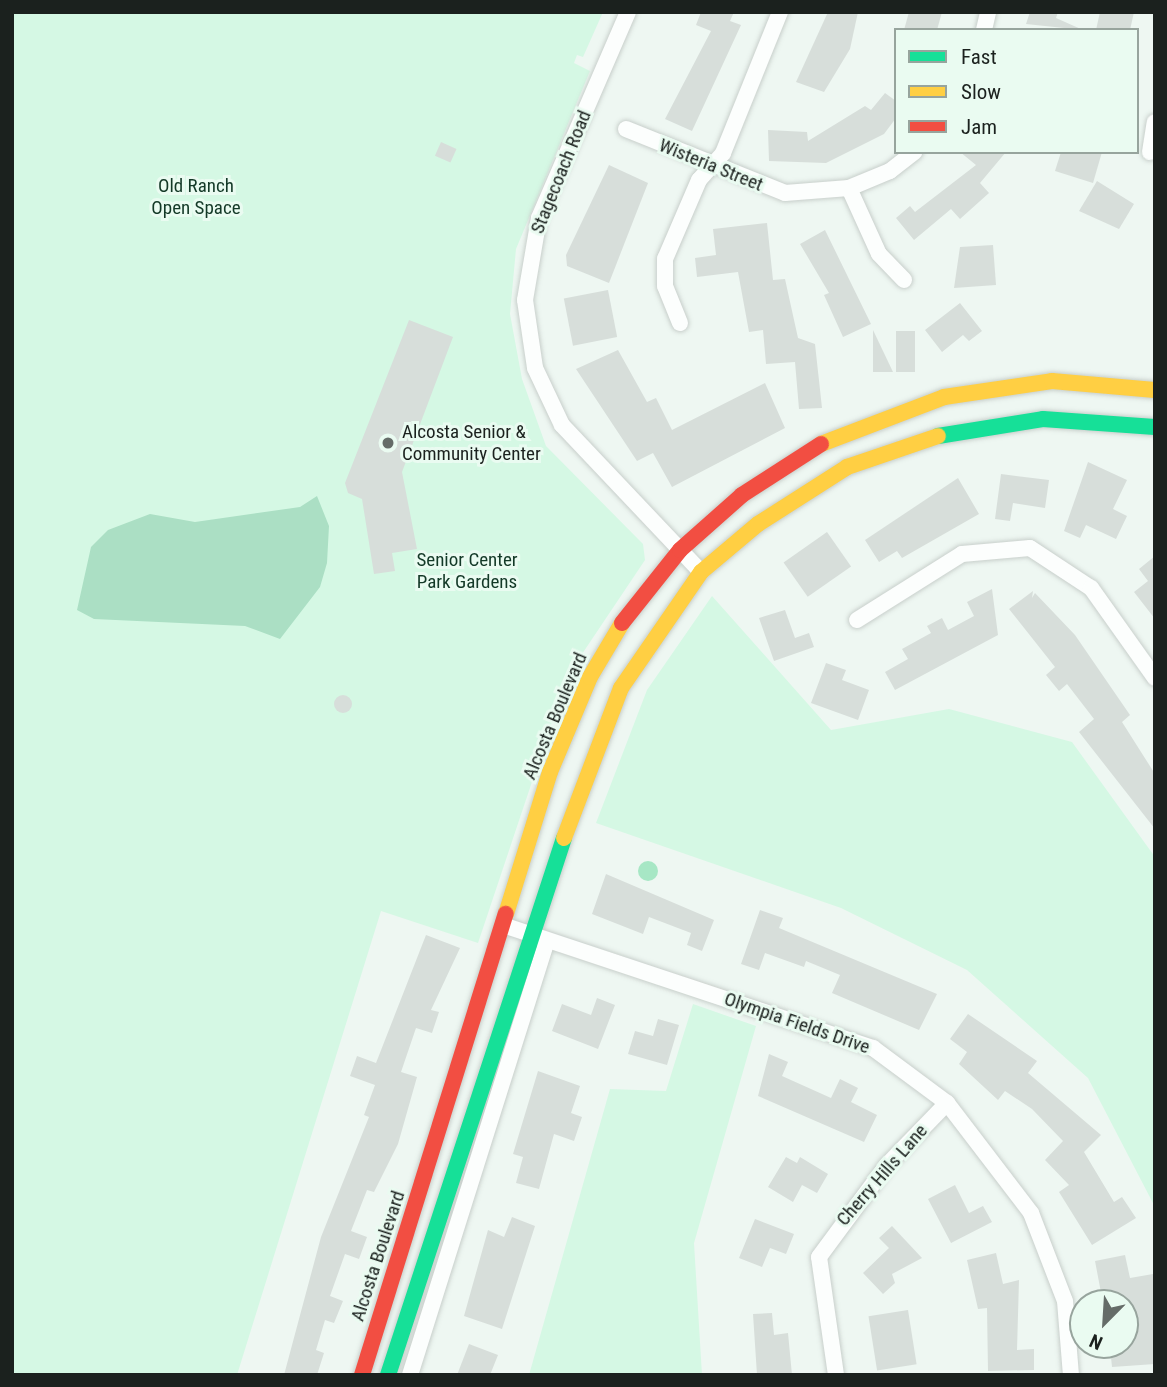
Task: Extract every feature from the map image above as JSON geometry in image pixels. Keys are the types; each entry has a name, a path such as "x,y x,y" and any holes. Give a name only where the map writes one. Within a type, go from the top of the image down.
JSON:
{"main road":[{"name":"Alcosta Boulevard","path":"362,1375 551,772 590,677 630,610 680,550 742,495 838,433 944,397 1052,381 1155,390"},
{"path":"388,1375 530,936 621,688 701,572 758,524 847,467 943,434 1043,419 1155,427"}],"street":[{"name":"Stagecoach Road","path":"628,12 539,218 525,300 535,368 562,425 701,572"},
{"path":"680,323 665,286 665,259 711,166 723,153 780,12"},
{"path":"1150,152 1155,122"},
{"name":"Wisteria Street","path":"626,129 711,166 785,193 849,188 890,171 911,154"},
{"path":"849,188 879,254 904,280"},
{"path":"857,620 962,554 1030,548 1091,588 1155,678"},
{"name":"Olympia Fields Drive","path":"503,925 546,943 873,1048 947,1103 1031,1213 1065,1301 1071,1375"},
{"path":"410,1375 546,943"},
{"name":"Cherry Hills Lane","path":"836,1375 819,1257 870,1186 947,1103"}],"green space":[{"name":"Old Ranch Open Space","path":"12,12 603,12 583,57 577,55 574,63 590,71 516,249 510,314 522,379 546,446 643,544 645,560 580,657 557,707 478,943 381,911 237,1375 12,1375"},
{"path":"712,596 831,730 949,709 1072,742 1155,857 1155,1207 1088,1078 967,970 841,908 596,823 647,690"},
{"path":"693,1004 756,1026 694,1243 702,1375 529,1375 610,1089 666,1091"}],"shaded area":[{"path":"317,496 329,526 327,563 320,587 280,639 245,626 94,619 77,610 91,547 108,530 150,514 195,522 300,507"},
{"path":"644,861 652,861 658,871 652,881 644,881 638,875 638,867"}],"building":[{"path":"701,12 734,12 730,21 741,25 692,131 665,119 711,31 696,25"},
{"path":"828,12 858,12 850,49 824,92 796,82"},
{"path":"909,12 942,12 938,28 905,28"},
{"path":"1030,12 1058,12 1056,18 1078,28 1064,28 1026,24"},
{"path":"1100,12 1134,12 1130,28 1096,28"},
{"path":"885,93 894,100 894,121 884,134 826,163 769,161 768,130 807,132 808,141 865,106 871,110"},
{"path":"441,142 457,149 450,163 435,156"},
{"path":"962,154 1004,154 980,183 989,193 960,219 951,209 914,240 896,218 910,206 915,212 976,165"},
{"path":"1060,154 1101,154 1093,183 1055,171"},
{"path":"609,165 648,183 609,283 567,266 566,255"},
{"path":"1097,181 1134,204 1119,229 1079,211"},
{"path":"767,223 773,280 785,279 798,338 815,344 822,408 799,409 795,362 766,364 763,330 749,332 738,272 697,277 695,258 716,255 713,229"},
{"path":"825,230 871,324 843,337 824,295 829,293 800,244"},
{"path":"993,245 996,285 954,288 960,247"},
{"path":"608,290 617,337 573,346 564,299"},
{"path":"960,303 982,331 969,341 963,335 942,352 925,330"},
{"name":"Alcosta Senior & Community Center","path":"409,320 453,337 402,472 417,549 392,553 395,571 374,574 362,499 348,493 345,483"},
{"path":"873,330 893,372 873,372"},
{"path":"896,331 915,331 915,372 896,372"},
{"path":"618,350 647,402 656,398 672,430 765,383 785,428 672,487 653,453 637,461 576,369"},
{"path":"1088,462 1127,480 1113,509 1127,516 1116,539 1086,525 1080,538 1064,531"},
{"path":"1001,474 1049,480 1045,508 1013,503 1010,521 995,519"},
{"path":"958,478 979,514 902,558 897,551 879,562 865,540"},
{"path":"827,532 851,566 808,597 784,562"},
{"path":"1155,556 1155,619 1134,592 1148,581 1139,569"},
{"path":"992,589 998,635 895,690 885,672 908,659 902,649 931,633 927,626 942,618 948,630 974,616 967,602"},
{"path":"1033,591 1032,598 1035,593 1075,635 1130,715 1122,722 1155,774 1155,829 1079,732 1094,719 1067,684 1059,691 1046,675 1055,667 1009,609"},
{"path":"785,610 795,638 809,633 814,647 774,661 759,618"},
{"path":"826,663 846,670 842,680 869,690 858,720 811,703"},
{"path":"343,695 349,698 352,704 349,710 343,713 337,710 334,704 337,698"},
{"path":"606,874 714,920 702,951 687,945 691,933 649,917 643,934 592,914"},
{"path":"760,910 783,918 779,928 937,994 919,1030 832,993 840,975 806,961 804,967 765,953 759,970 741,964"},
{"path":"426,935 460,948 431,1010 439,1012 432,1033 416,1028 401,1072 417,1077 398,1144 374,1192 367,1190 351,1231 367,1237 359,1259 345,1254 330,1296 343,1301 334,1323 325,1320 316,1350 324,1353 317,1375 284,1375 321,1237 369,1117 364,1115 375,1085 350,1076 357,1056 376,1063"},
{"path":"597,998 615,1005 598,1049 552,1031 562,1004 591,1015"},
{"path":"968,1014 1037,1061 1028,1073 1101,1135 1084,1152 1114,1202 1122,1197 1136,1218 1092,1245 1059,1192 1069,1185 1045,1160 1063,1141 1032,1109 1005,1091 998,1100 959,1064 967,1052 950,1039"},
{"path":"658,1019 679,1025 667,1065 628,1054 635,1031 653,1036"},
{"path":"769,1054 788,1062 782,1076 831,1098 840,1079 858,1088 851,1102 877,1115 864,1142 758,1096"},
{"path":"538,1071 580,1086 571,1113 582,1117 574,1141 554,1134 539,1189 516,1183 523,1157 513,1154"},
{"path":"786,1157 797,1163 800,1157 828,1174 817,1193 802,1185 793,1202 768,1187"},
{"path":"955,1185 969,1213 983,1206 992,1222 951,1243 928,1199"},
{"path":"512,1217 535,1226 502,1329 464,1316 488,1230 504,1237"},
{"path":"755,1219 794,1234 786,1254 770,1248 762,1267 739,1258"},
{"path":"892,1226 922,1258 892,1274 895,1283 883,1294 863,1273 889,1248 879,1238"},
{"path":"996,1253 1003,1284 1019,1280 1017,1350 1034,1349 1034,1370 988,1371 987,1308 978,1309 967,1260"},
{"path":"1125,1255 1130,1278 1153,1274 1155,1364 1112,1367 1111,1359 1139,1359 1139,1289 1100,1289 1095,1261"},
{"path":"908,1310 917,1364 877,1371 868,1316"},
{"path":"772,1313 774,1335 788,1333 792,1375 757,1375 753,1314"},
{"path":"469,1344 498,1355 490,1375 457,1375"}],"traffic: fast":[{"path":"938,436 1043,419 1155,427"},
{"path":"388,1375 564,838"}],"traffic: slow":[{"path":"821,444 944,397 1052,381 1155,390"},
{"path":"564,838 621,688 701,572 758,524 847,467 938,436"},
{"path":"506,914 550,772 590,677 622,623"}],"traffic: jam":[{"path":"622,623 680,550 742,495 821,444"},
{"path":"362,1375 506,914"}],"place":[{"name":"Alcosta Senior & Community Center","path":"388,443"}],"park label":[{"name":"Senior Center Park Gardens","path":"467,571"}]}
